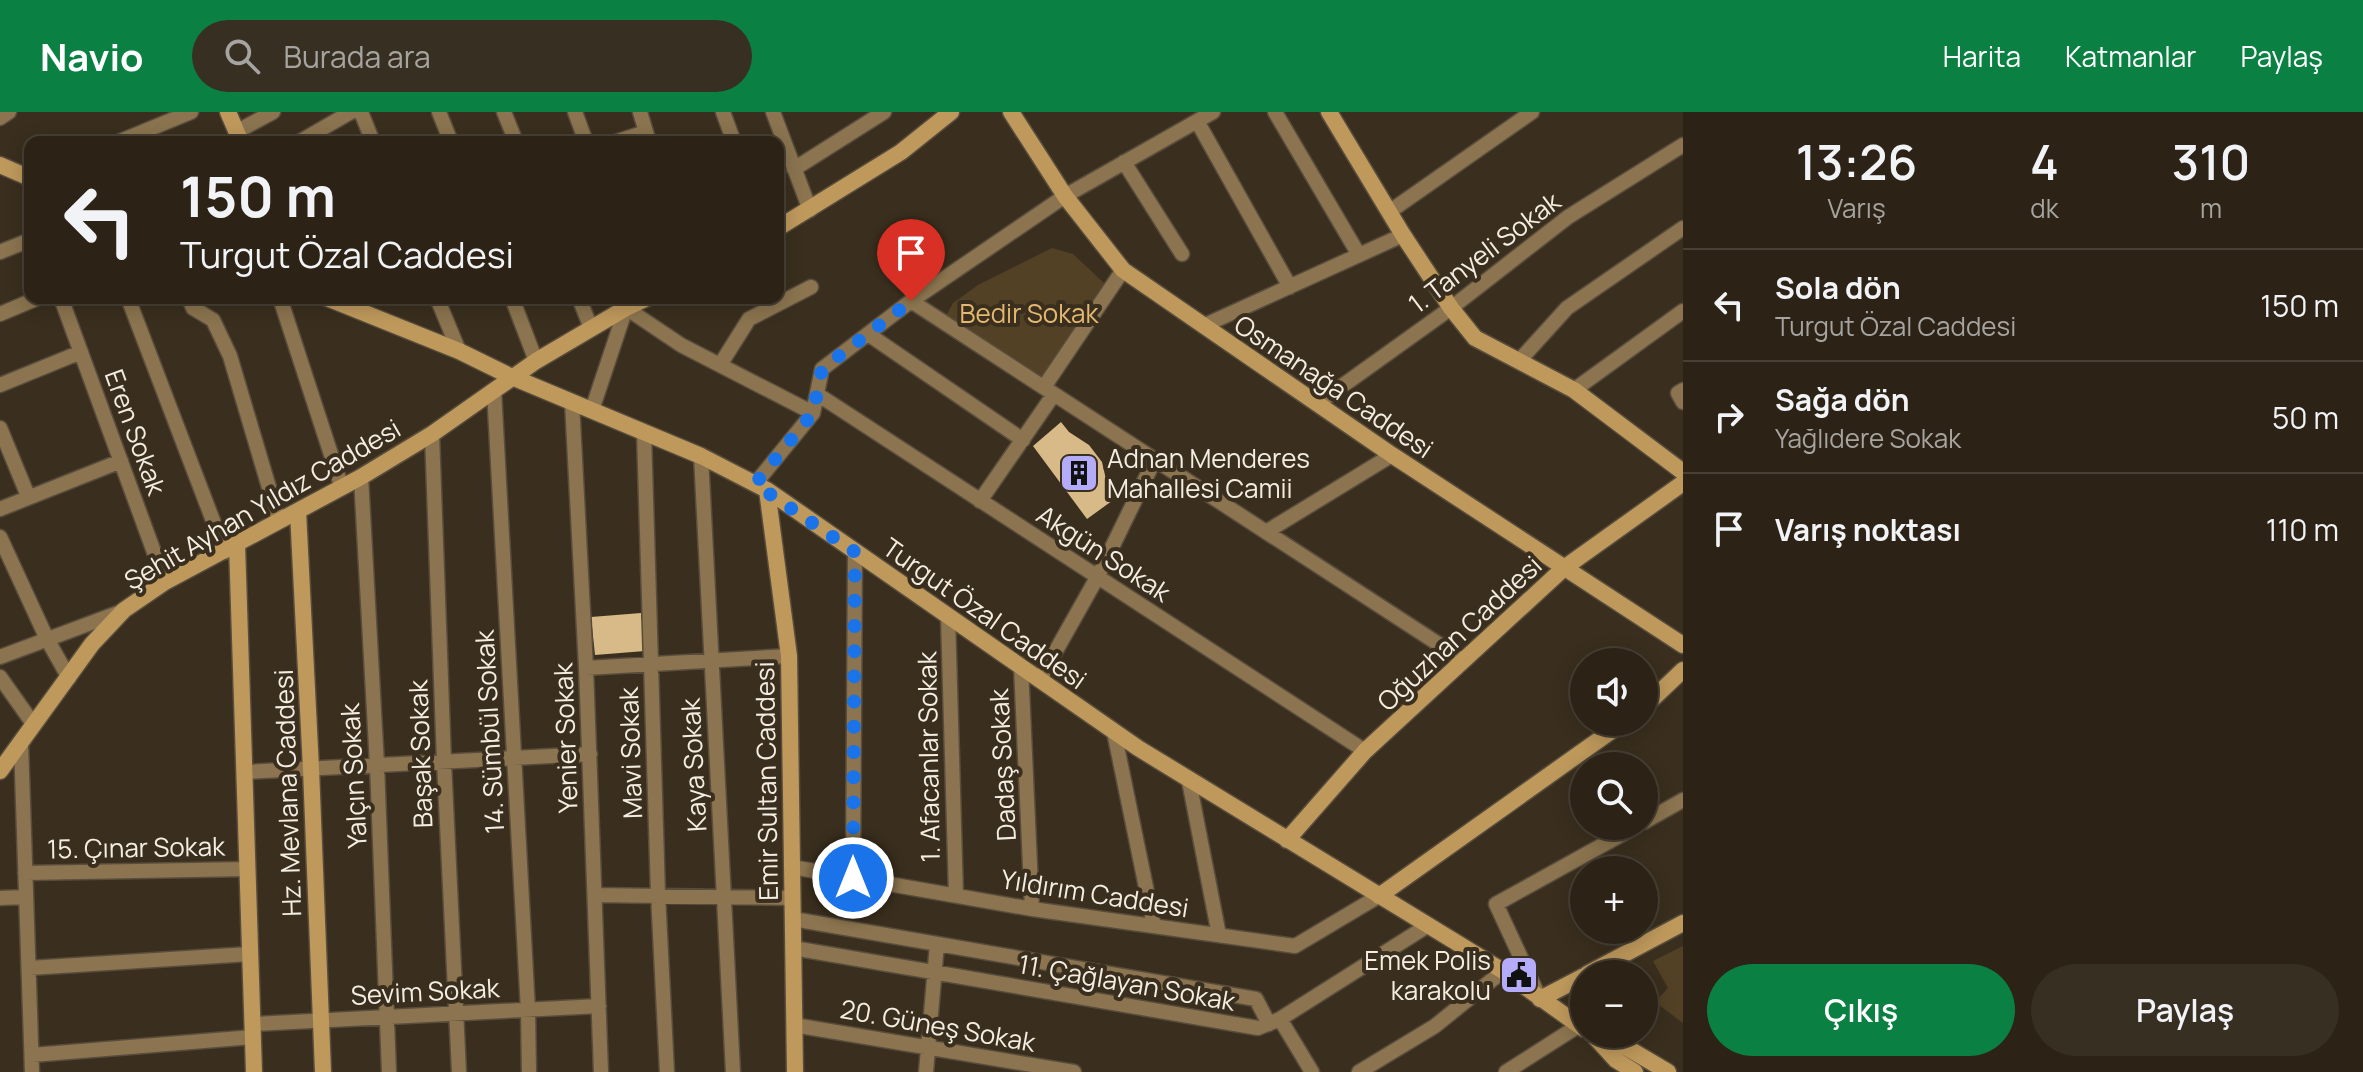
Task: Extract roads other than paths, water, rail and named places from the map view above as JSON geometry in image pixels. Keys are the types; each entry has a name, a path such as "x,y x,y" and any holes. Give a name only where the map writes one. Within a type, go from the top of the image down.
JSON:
{"street":[{"path":"0,118 9,112"},
{"path":"133,136 191,112"},
{"path":"228,112 239,136"},
{"path":"240,136 273,112"},
{"path":"309,136 351,112"},
{"path":"361,112 371,136"},
{"path":"439,112 449,136"},
{"path":"504,112 514,136"},
{"path":"575,112 584,136"},
{"path":"640,112 647,136"},
{"path":"723,112 732,136"},
{"path":"773,112 782,136"},
{"path":"794,169 884,112"},
{"path":"784,225 901,152 951,112"},
{"name":"Osmanağa Caddesi","path":"1011,112 1065,196 1123,270 1392,455 1683,645"},
{"path":"761,487 813,413 822,369 911,301 1065,196 1213,112"},
{"path":"1275,112 1359,255"},
{"path":"1329,112 1403,235 1451,308 1475,338 1574,390 1683,472"},
{"path":"1501,112 1510,127"},
{"path":"1389,212 1532,112"},
{"path":"1197,121 1290,287"},
{"path":"784,142 810,210"},
{"name":"1. Tanyeli Sokak","path":"1317,404 1451,308 1568,217 1683,145"},
{"path":"1124,162 1182,254"},
{"path":"2,168 24,176"},
{"path":"1519,361 1567,308 1683,228"},
{"path":"1203,326 1403,235"},
{"path":"0,252 24,242"},
{"path":"980,501 1023,440 1049,391 1123,270"},
{"path":"784,301 811,287"},
{"path":"911,301 1463,660"},
{"path":"0,314 24,304"},
{"name":"Eren Sokak","path":"63,304 165,582"},
{"path":"130,304 231,548 245,772 254,1072"},
{"path":"191,304 213,320 230,356 279,521"},
{"path":"282,304 342,488"},
{"name":"Turgut Özal Caddesi","path":"342,304 701,456 761,487 1114,732 1189,781 1503,971 1570,1019"},
{"path":"439,304 459,351"},
{"path":"514,304 536,361"},
{"path":"581,304 591,328"},
{"name":"Şehit Ayhan Yıldız Caddesi","path":"2,762 21,743 92,644 124,610 165,582 342,488 432,434 536,361 591,328 622,304"},
{"path":"592,410 623,304"},
{"path":"624,304 681,345 813,413"},
{"path":"720,365 749,319 778,304"},
{"path":"1574,390 1683,311"},
{"path":"868,334 1023,440"},
{"path":"0,385 81,352"},
{"name":"14. Sümbül Sokak","path":"494,390 529,1072"},
{"path":"1683,390 1678,393 1683,402"},
{"name":"Akgün Sokak","path":"817,394 1365,751"},
{"name":"Yenier Sokak","path":"572,402 590,754 601,1072"},
{"path":"0,428 28,496"},
{"name":"Mavi Sokak","path":"644,433 658,894 667,1072"},
{"name":"Başak Sokak","path":"432,434 459,1072"},
{"path":"1266,532 1392,455"},
{"name":"Kaya Sokak","path":"701,456 733,1072"},
{"path":"1040,679 1098,576 1155,459"},
{"path":"0,509 121,461"},
{"name":"Yalçın Sokak","path":"361,477 377,765 389,1072"},
{"name":"Oğuzhan Caddesi","path":"1287,840 1365,751 1564,568 1683,483"},
{"name":"Emir Sultan Caddesi","path":"761,487 789,656 795,1072"},
{"name":"Hz. Mevlana Caddesi","path":"298,511 323,1072"},
{"path":"0,537 47,639 69,678"},
{"path":"853,878 855,552"},
{"path":"0,657 124,610"},
{"name":"1. Afacanlar Sokak","path":"948,617 956,895"},
{"path":"586,668 789,656"},
{"name":"Dadaş Sokak","path":"1021,667 1032,909"},
{"path":"1658,694 1683,670"},
{"path":"0,677 34,725"},
{"path":"1114,732 1154,926"},
{"path":"1379,896 1604,736"},
{"path":"21,743 32,1072"},
{"path":"245,772 590,754"},
{"path":"1189,781 1219,935"},
{"path":"1658,814 1683,800"},
{"path":"1570,983 1540,999 1496,904 1612,840"},
{"name":"Yıldırım Caddesi","path":"792,867 1032,909 1295,946 1379,896"},
{"name":"15. Çınar Sokak","path":"25,873 248,869"},
{"path":"595,895 793,898"},
{"path":"0,898 26,897"},
{"path":"793,919 1256,999 1312,1072"},
{"path":"1614,960 1683,923"},
{"path":"1275,1021 1427,926"},
{"path":"926,1072 937,944"},
{"name":"11. Çağlayan Sokak","path":"793,948 1258,1028 1275,1021"},
{"path":"29,968 250,954"},
{"path":"1359,1072 1435,1026 1503,971"},
{"name":"Sevim Sokak","path":"32,1055 320,1020 599,1006"},
{"name":"20. Güneş Sokak","path":"794,1025 1074,1072"},
{"path":"1506,1072 1570,1040"},
{"name":"Turgut Özal Caddesi","path":"1616,1059 1635,1072"},
{"name":"Turgut Özal Caddesi","path":"1616,1059 1668,1072"}],"place":[{"name":"Adnan Menderes Mahallesi Camii","path":"1079,473"},
{"name":"Emek Polis karakolu","path":"1519,975"}],"park label":[{"name":"Bedir Sokak","path":"1029,313"}]}
